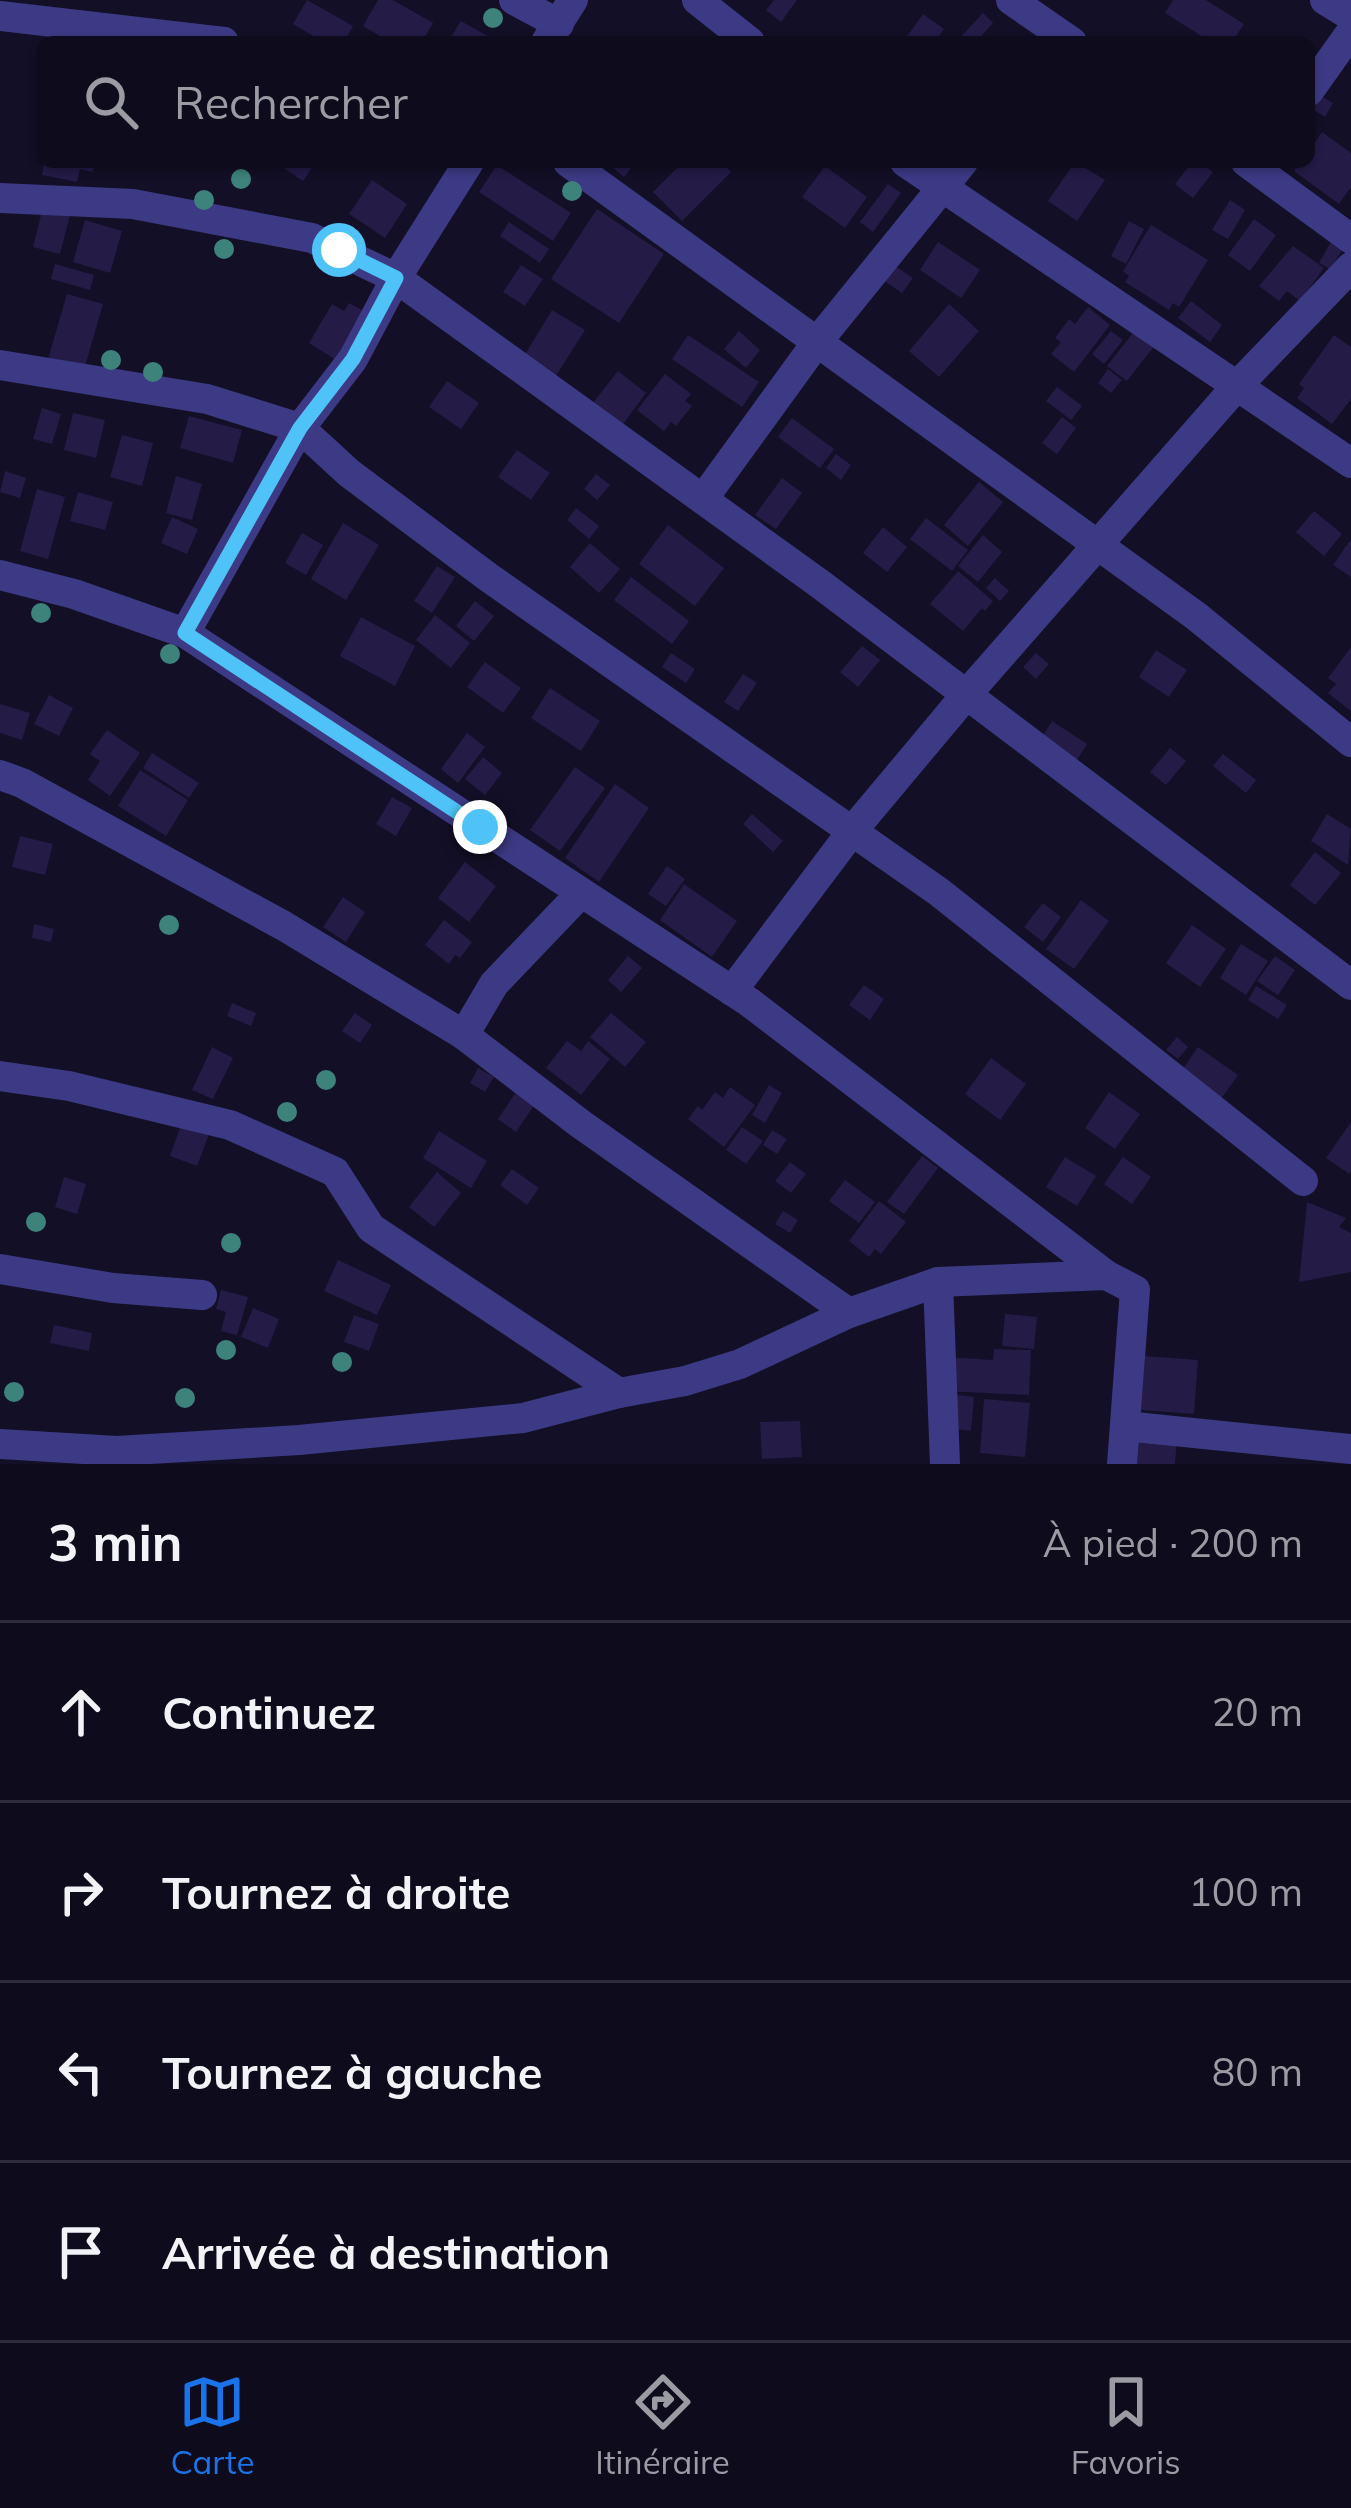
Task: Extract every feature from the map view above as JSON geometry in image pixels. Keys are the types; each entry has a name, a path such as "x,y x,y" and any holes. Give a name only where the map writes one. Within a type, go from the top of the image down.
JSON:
{"street":[{"path":"514,0 560,22"},
{"path":"697,0 742,36"},
{"path":"1011,0 1063,36"},
{"path":"1325,0 1351,16"},
{"path":"0,16 172,36"},
{"path":"1315,83 1351,32"},
{"path":"185,633 300,428 353,359 396,278 465,168"},
{"path":"576,168 1196,616 1351,742"},
{"path":"913,168 1351,463"},
{"path":"703,499 817,342 957,168"},
{"path":"1258,168 1351,239"},
{"path":"0,198 133,204 312,238 396,278 703,499 1351,985"},
{"path":"732,991 853,830 967,695 1236,387 1351,266"},
{"path":"0,365 206,399 300,428 349,473 488,577 939,892 1303,1181"},
{"path":"0,575 185,633 732,991 1106,1275 1135,1290 1122,1464"},
{"path":"0,775 284,926 464,1035 582,1125 849,1313"},
{"path":"464,1035 494,984 581,893"},
{"path":"0,1076 69,1086 230,1125 335,1172 371,1228 619,1393"},
{"path":"0,1269 113,1288 202,1295"},
{"path":"0,1444 106,1457 523,1418 740,1364 849,1313 938,1282 1106,1275"},
{"path":"938,1282 945,1464"},
{"path":"1125,1426 1351,1449"}],"building":[{"path":"307,0 353,26 347,36 313,36 293,24"},
{"path":"378,0 393,0 433,23 425,36 380,36 363,26"},
{"path":"774,0 797,0 781,22 766,10"},
{"path":"1173,0 1206,0 1244,24 1236,36 1201,36 1165,13"},
{"path":"983,13 993,23 981,36 962,36"},
{"path":"923,14 944,29 939,36 907,36"},
{"path":"461,21 487,36 452,36"},
{"path":"1317,94 1333,103 1325,117 1315,111"},
{"path":"1322,132 1351,153 1351,187 1339,204 1294,171 1315,168 1315,142"},
{"path":"43,168 94,168 93,172 80,169 77,182 42,175"},
{"path":"284,168 312,168 303,181"},
{"path":"495,168 502,168 571,213 553,241 479,192"},
{"path":"677,168 727,168 731,172 682,221 653,192"},
{"path":"828,168 867,197 845,228 802,197"},
{"path":"1071,168 1085,168 1105,180 1077,221 1048,201"},
{"path":"1187,168 1213,172 1193,198 1175,184"},
{"path":"372,180 407,204 385,238 349,214"},
{"path":"888,184 901,193 873,232 860,222"},
{"path":"1230,200 1245,210 1228,239 1212,230"},
{"path":"43,207 70,215 60,254 33,247"},
{"path":"597,209 664,254 619,323 551,279"},
{"path":"1254,219 1276,235 1250,271 1228,255"},
{"path":"85,220 122,231 110,273 73,262"},
{"path":"1129,221 1144,229 1126,264 1111,256"},
{"path":"509,222 549,249 540,263 500,236"},
{"path":"1151,225 1208,260 1179,307 1173,303 1169,310 1125,282 1129,276 1123,271"},
{"path":"938,242 980,270 961,298 920,270"},
{"path":"1331,242 1343,249 1330,269 1319,263"},
{"path":"1293,246 1324,268 1300,301 1287,291 1279,301 1259,286"},
{"path":"888,261 913,278 902,293 877,276"},
{"path":"55,264 94,275 90,290 51,279"},
{"path":"521,265 543,279 525,306 503,292"},
{"path":"67,294 103,304 84,370 48,359"},
{"path":"1191,301 1222,325 1210,342 1178,318"},
{"path":"349,303 369,314 341,363 309,343 332,304 344,311"},
{"path":"949,304 979,331 939,377 909,351"},
{"path":"1088,307 1110,325 1074,372 1051,354 1061,342 1055,338 1069,319 1075,324"},
{"path":"552,310 585,330 556,376 524,356"},
{"path":"1136,329 1155,345 1127,381 1107,366"},
{"path":"739,331 760,350 746,368 724,349"},
{"path":"1111,331 1123,340 1104,364 1092,354"},
{"path":"688,335 759,382 742,407 672,359"},
{"path":"1334,335 1351,347 1351,399 1332,424 1297,398 1304,388 1299,384"},
{"path":"1108,369 1122,380 1111,393 1098,383"},
{"path":"618,371 646,393 621,427 592,404"},
{"path":"665,374 691,394 685,401 692,406 676,426 671,422 664,431 637,410"},
{"path":"447,381 479,403 461,429 429,407"},
{"path":"1057,387 1082,406 1071,420 1046,401"},
{"path":"42,408 61,414 52,444 33,439"},
{"path":"73,413 105,420 96,458 64,450"},
{"path":"189,416 242,430 233,463 180,448"},
{"path":"1062,417 1076,428 1057,454 1042,443"},
{"path":"792,418 834,449 820,468 778,437"},
{"path":"122,435 153,443 142,486 110,477"},
{"path":"517,450 550,473 531,500 498,477"},
{"path":"836,454 851,465 841,480 826,468"},
{"path":"5,471 26,478 20,498 0,492"},
{"path":"596,474 610,485 597,500 584,489"},
{"path":"176,476 202,484 192,520 166,513"},
{"path":"782,478 802,493 776,529 755,515"},
{"path":"979,482 1003,502 968,546 944,525"},
{"path":"37,489 65,497 48,559 20,551"},
{"path":"78,492 113,502 105,530 70,521"},
{"path":"576,508 599,526 589,539 567,520"},
{"path":"1314,511 1342,534 1324,556 1296,532"},
{"path":"172,517 198,529 187,554 161,543"},
{"path":"926,518 968,550 952,571 910,539"},
{"path":"343,523 379,545 346,600 311,579"},
{"path":"668,525 724,568 695,606 639,564"},
{"path":"883,527 907,547 887,572 863,553"},
{"path":"302,533 323,545 306,575 285,563"},
{"path":"983,535 1002,552 978,582 958,566"},
{"path":"1351,539 1351,577 1333,565"},
{"path":"590,543 620,569 599,593 570,567"},
{"path":"437,566 455,577 432,613 414,601"},
{"path":"958,571 993,601 963,631 930,604"},
{"path":"631,577 689,621 672,644 614,600"},
{"path":"995,578 1009,591 1000,601 986,588"},
{"path":"475,601 494,616 474,641 456,626"},
{"path":"435,615 470,643 451,668 416,640"},
{"path":"361,617 415,646 395,686 340,656"},
{"path":"862,646 880,660 858,687 840,672"},
{"path":"1351,647 1351,711 1328,693 1336,684 1328,678"},
{"path":"1156,650 1187,670 1169,697 1139,677"},
{"path":"671,653 695,669 686,683 662,667"},
{"path":"1036,653 1049,664 1036,679 1023,667"},
{"path":"485,662 521,688 503,713 467,687"},
{"path":"743,674 757,683 738,711 724,702"},
{"path":"550,688 600,721 581,751 531,718"},
{"path":"49,695 73,708 59,736 34,724"},
{"path":"0,704 30,713 22,740 0,733"},
{"path":"1052,721 1087,744 1075,763 1040,740"},
{"path":"107,730 140,753 110,796 88,780 100,761 90,754"},
{"path":"467,733 485,747 458,783 441,769"},
{"path":"1170,748 1186,761 1166,785 1150,772"},
{"path":"152,753 199,783 189,798 143,768"},
{"path":"1223,754 1256,780 1246,793 1213,766"},
{"path":"483,757 502,773 485,795 465,779"},
{"path":"575,767 605,788 560,851 530,830"},
{"path":"140,770 188,800 166,836 118,806"},
{"path":"615,784 649,808 599,882 565,858"},
{"path":"392,797 412,808 396,836 376,824"},
{"path":"752,814 783,841 773,852 743,824"},
{"path":"1327,814 1351,829 1348,865 1311,841"},
{"path":"20,836 53,844 45,875 12,867"},
{"path":"1315,852 1341,873 1315,905 1290,885"},
{"path":"465,862 496,886 469,922 438,898"},
{"path":"667,866 685,879 666,906 648,894"},
{"path":"684,884 737,921 712,957 660,920"},
{"path":"343,897 365,912 346,942 323,927"},
{"path":"1081,900 1109,921 1074,969 1046,949"},
{"path":"1043,903 1061,917 1043,942 1024,927"},
{"path":"444,920 472,942 449,964 425,945"},
{"path":"34,924 54,929 51,942 32,938"},
{"path":"1192,925 1226,949 1200,987 1166,963"},
{"path":"1241,944 1268,961 1246,995 1220,978"},
{"path":"628,956 642,968 621,992 608,980"},
{"path":"1275,956 1295,970 1278,995 1257,981"},
{"path":"864,985 884,999 870,1020 849,1005"},
{"path":"1256,986 1287,1005 1278,1019 1248,1000"},
{"path":"232,1003 256,1013 251,1026 227,1016"},
{"path":"355,1013 372,1025 360,1043 342,1031"},
{"path":"611,1013 646,1042 625,1067 590,1037"},
{"path":"1177,1037 1188,1047 1178,1059 1166,1050"},
{"path":"567,1041 581,1051 588,1041 610,1059 581,1095 546,1068"},
{"path":"212,1047 233,1058 213,1099 192,1090"},
{"path":"1198,1047 1238,1075 1218,1103 1178,1076"},
{"path":"991,1058 1026,1084 1000,1120 965,1094"},
{"path":"478,1068 494,1077 485,1092 470,1083"},
{"path":"769,1085 782,1093 765,1123 752,1115"},
{"path":"730,1087 755,1105 724,1147 688,1119 715,1092 723,1098"},
{"path":"516,1092 535,1104 516,1132 498,1119"},
{"path":"1109,1092 1140,1114 1115,1149 1085,1128"},
{"path":"183,1119 211,1129 197,1166 170,1156"},
{"path":"1351,1122 1351,1171 1349,1174 1326,1158"},
{"path":"742,1127 763,1141 746,1164 726,1150"},
{"path":"772,1130 787,1139 777,1154 763,1145"},
{"path":"439,1131 487,1161 471,1188 423,1158"},
{"path":"922,1156 938,1168 904,1214 887,1202"},
{"path":"1065,1157 1096,1176 1077,1206 1046,1187"},
{"path":"1123,1157 1151,1177 1132,1204 1104,1184"},
{"path":"790,1162 806,1174 791,1193 775,1181"},
{"path":"512,1169 539,1188 527,1205 500,1185"},
{"path":"437,1172 461,1193 434,1227 409,1207"},
{"path":"64,1177 86,1184 77,1214 55,1207"},
{"path":"845,1180 875,1202 859,1223 829,1201"},
{"path":"879,1201 906,1222 881,1254 875,1249 869,1257 849,1241"},
{"path":"1307,1202 1346,1218 1339,1227 1351,1233 1351,1272 1299,1282"},
{"path":"783,1211 798,1220 790,1233 775,1224"},
{"path":"338,1260 391,1285 377,1315 324,1291"},
{"path":"221,1290 248,1297 237,1335 221,1331 226,1312 216,1309"},
{"path":"253,1308 279,1319 268,1348 241,1337"},
{"path":"1005,1314 1037,1317 1034,1349 1002,1346"},
{"path":"354,1315 379,1324 369,1351 344,1342"},
{"path":"54,1325 92,1333 89,1351 50,1343"},
{"path":"994,1349 1031,1350 1029,1395 944,1391 946,1357 993,1360"},
{"path":"1145,1356 1198,1360 1194,1414 1141,1410"},
{"path":"950,1394 974,1397 971,1431 947,1428"},
{"path":"984,1399 1030,1403 1025,1457 980,1453"},
{"path":"800,1421 802,1457 762,1459 760,1422"},
{"path":"1138,1433 1177,1437 1175,1464 1135,1464"}],"route":[{"path":"339,250 396,278 353,359 300,428 185,633 480,827"}]}
